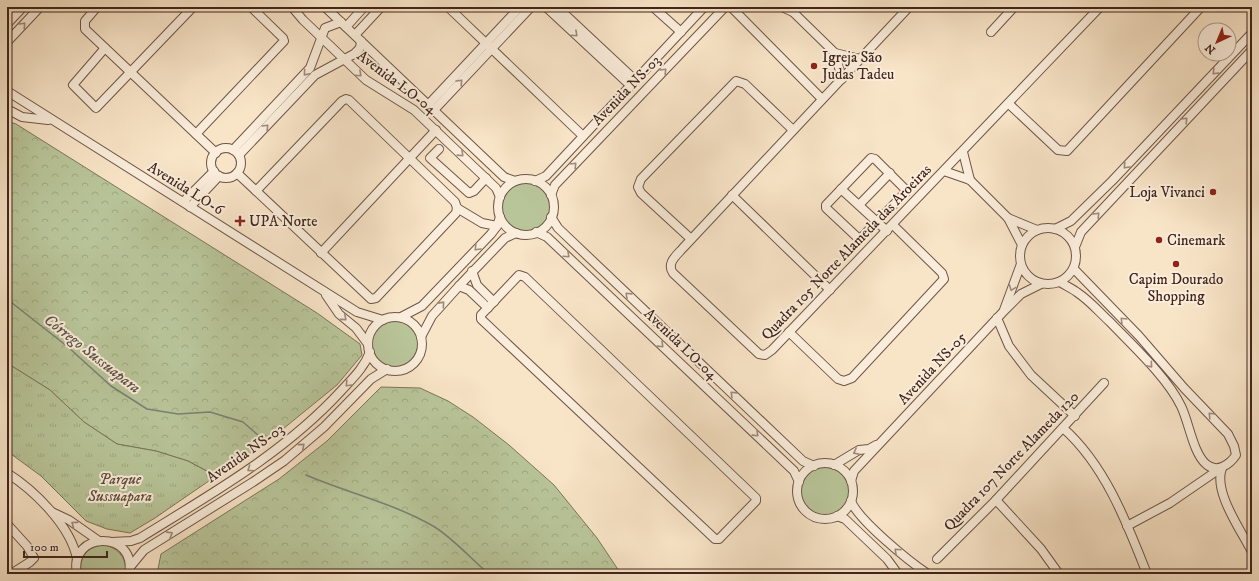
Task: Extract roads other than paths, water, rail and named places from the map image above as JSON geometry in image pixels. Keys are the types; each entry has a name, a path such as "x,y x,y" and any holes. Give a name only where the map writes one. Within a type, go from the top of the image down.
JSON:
{"street":[{"path":"7,24 23,7"},
{"path":"7,42 40,7"},
{"path":"97,7 86,19 84,25 87,31 216,153"},
{"path":"105,48 73,86 96,108 193,7"},
{"path":"196,134 284,40 251,7"},
{"name":"Avenida LO-04","path":"292,7 320,37 368,82 409,106 436,130 496,188 500,197"},
{"name":"Avenida LO-04","path":"325,7 504,177 514,181"},
{"path":"236,153 310,68 320,37 326,28 343,24 364,7"},
{"path":"355,35 381,7"},
{"path":"448,7 583,136"},
{"path":"431,108 488,46 520,7"},
{"path":"488,46 531,7"},
{"path":"546,7 632,83"},
{"path":"557,7 632,83"},
{"path":"653,7 680,32"},
{"name":"Avenida NS-03","path":"535,181 546,176 704,7"},
{"name":"Avenida NS-03","path":"551,195 554,186 725,7"},
{"path":"731,7 822,99"},
{"path":"782,7 792,10 835,53 842,79"},
{"name":"Quadra 105 Norte Alameda das Aroeiras","path":"908,7 691,238 670,264 671,270 678,278 758,354 768,353 789,332 1009,104 1100,7"},
{"path":"991,32 1014,7"},
{"path":"1009,104 1058,150 1067,151 1201,8"},
{"path":"1055,229 1071,221 1112,181 1252,33"},
{"path":"236,153 315,75 356,52 361,41"},
{"path":"1075,247 1081,232 1252,50"},
{"path":"835,53 860,58"},
{"path":"691,238 641,193 638,187 640,178 736,81 745,84 793,130"},
{"name":"Avenida LO-6","path":"7,91 359,313 383,320"},
{"path":"237,173 256,192 368,298 373,300 456,213 457,208 455,202 349,100 344,100 256,192"},
{"path":"7,109 22,116 42,118 56,122"},
{"path":"321,253 436,130"},
{"path":"225,148 236,153 241,165 237,173 229,178 217,174 212,161 216,153 225,148"},
{"path":"439,149 431,156 431,159 468,193 474,191 486,178"},
{"path":"963,152 970,180"},
{"path":"872,158 890,173 907,190 862,237 858,238 855,236 826,208 829,202 872,158"},
{"path":"944,171 970,180 1008,218 1022,245"},
{"path":"859,205 890,173"},
{"path":"187,205 217,174"},
{"path":"516,233 506,226 500,217 498,208 500,197 505,188 514,181 524,179 535,181 544,186 551,195 553,207 551,216 546,226 536,232"},
{"path":"789,332 838,379 844,381 852,378 944,279 942,273 890,228 859,205 842,189"},
{"path":"732,195 830,290"},
{"path":"457,208 482,224 497,226"},
{"name":"Avenida LO-04","path":"551,216 558,228 803,461 814,466"},
{"path":"401,318 422,306 497,226 500,217"},
{"path":"1008,218 1037,230"},
{"path":"1046,228 1055,229 1067,235 1075,247 1077,254 1074,269 1068,277 1060,282 1050,285 1041,284 1028,276 1021,264 1020,254 1022,245 1031,234 1037,230 1046,228"},
{"name":"Avenida LO-04","path":"536,232 548,237 795,472 799,482"},
{"name":"Avenida NS-03","path":"130,570 144,550 253,482 290,456 324,427 371,379 387,369 400,370 414,364 421,352 422,337 432,316 472,271 505,238 516,233 526,234 536,232"},
{"path":"1003,312 1021,264"},
{"path":"1074,269 1139,336 1184,388 1228,434 1234,446 1236,455 1231,462 1170,503 1127,526"},
{"path":"472,271 477,285 494,302"},
{"path":"519,275 525,277 756,498 756,502 719,539 715,539 481,318 481,315 488,308 519,275"},
{"path":"1060,282 1073,289 1087,300 1129,342 1163,380 1181,405 1198,453 1206,464 1212,468 1222,468"},
{"name":"Avenida NS-05","path":"851,501 853,491 851,481 854,471 1003,312 1022,294 1041,284"},
{"path":"459,286 469,290 488,308"},
{"path":"322,290 339,314 359,330 378,364 387,369"},
{"path":"368,344 372,330 383,320 391,317 401,318 413,323 422,337"},
{"path":"997,318 1009,346 1031,375 1075,416"},
{"name":"Avenida NS-03","path":"99,541 131,541 140,538 271,455 296,435 331,402 362,368 370,352"},
{"name":"Quadra 107 Norte Alameda 120","path":"936,559 996,500 1104,383"},
{"path":"1063,428 1073,437 1101,475 1127,526 1147,574"},
{"name":"Avenida NS-05","path":"814,466 825,463 834,465 842,462 858,450 869,448 880,443"},
{"path":"834,465 843,470 851,481"},
{"path":"814,466 804,473 799,482 799,499 808,512 822,518 838,516 847,520 891,563 898,574"},
{"path":"1222,468 1220,480 1223,496 1252,552"},
{"path":"7,473 26,487 48,510 70,538 77,566"},
{"path":"996,500 1041,549 1058,574"},
{"path":"838,516 846,509 851,501"},
{"path":"851,501 856,511 894,548 928,574"},
{"path":"48,510 69,520 99,541"},
{"path":"7,524 34,555 34,559 11,574"},
{"path":"71,574 77,566 86,546 99,541"},
{"name":"Avenida NS-03","path":"112,542 124,551 130,570"}],"waterway":[{"name":"Córrego Sussuapara","path":"7,299 68,347 111,386 147,409 178,414 210,412 243,422 259,436"},
{"name":"Córrego Sussuapara","path":"306,475 402,511 433,526 455,542 489,574"}],"place":[{"name":"Igreja São Judas Tadeu","path":"814,66"},
{"name":"Loja Vivanci","path":"1213,192"},
{"name":"UPA Norte","path":"240,221"},
{"name":"Cinemark","path":"1159,240"},
{"name":"Capim Dourado Shopping","path":"1176,264"}],"park label":[{"name":"Parque Sussuapara","path":"120,488"}]}
